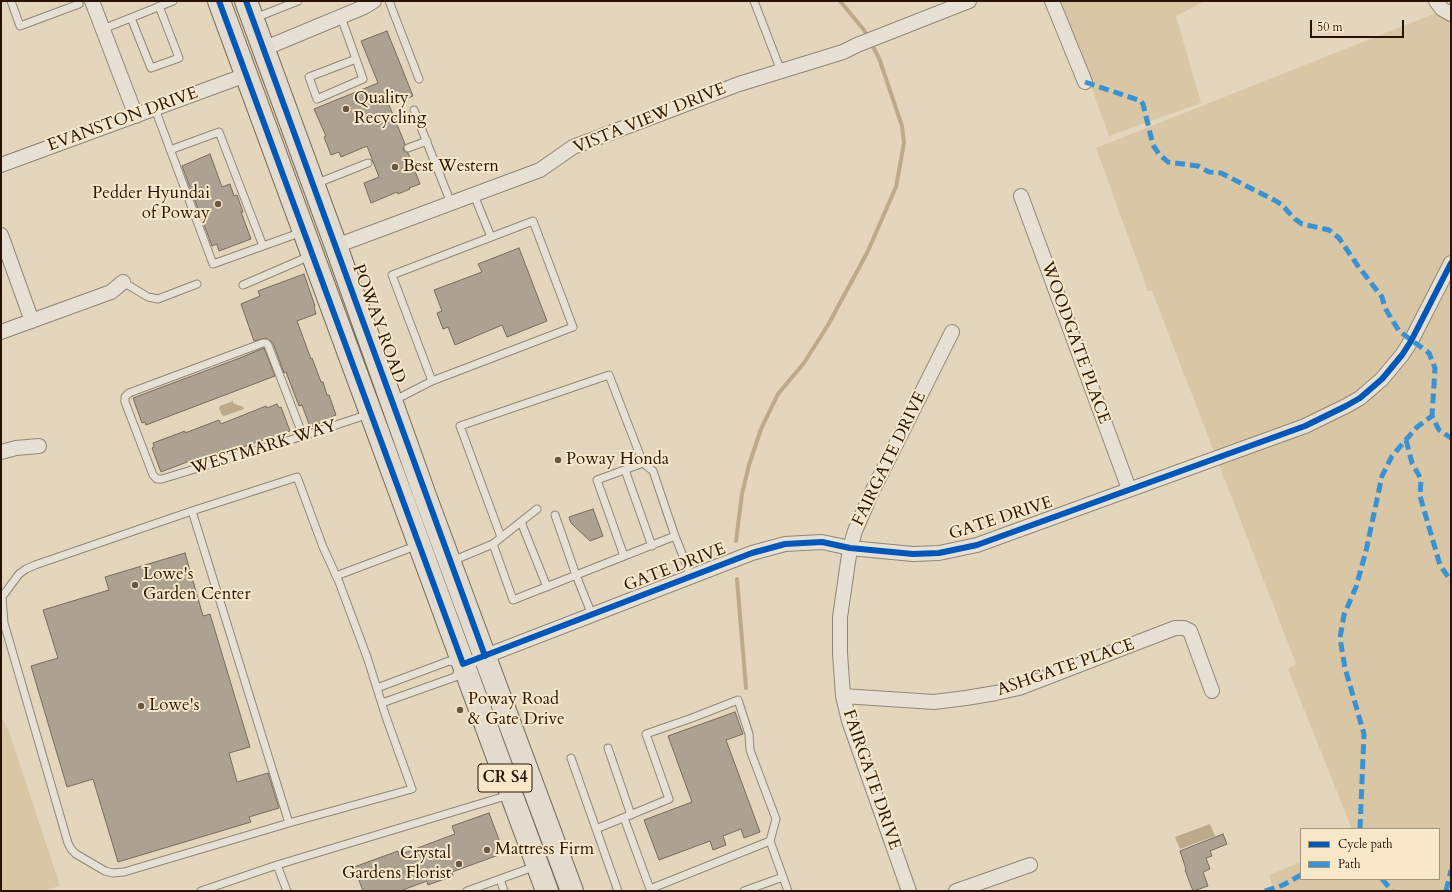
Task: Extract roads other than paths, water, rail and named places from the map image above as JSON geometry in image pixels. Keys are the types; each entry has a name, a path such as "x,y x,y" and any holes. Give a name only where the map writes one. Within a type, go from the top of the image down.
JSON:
{"main road":[{"name":"CR S4","path":"219,1 547,891"},
{"path":"231,1 248,49 252,52 257,52 263,49"},
{"name":"POWAY ROAD","path":"249,10 336,246 424,493 572,891"},
{"path":"246,75 253,72 260,76 304,190 314,204 336,246"},
{"path":"322,280 339,298 344,307 376,394 379,397 391,402"},
{"path":"371,414 382,412 387,416 408,470 424,493"},
{"path":"528,838 546,861 558,891"}],"street":[{"path":"263,49 341,17 374,1"},
{"name":"VISTA VIEW DRIVE","path":"336,246 540,170 573,147 739,84 843,52 857,45 969,1"},
{"path":"1052,1 1085,82"},
{"path":"1436,1 1442,9 1451,14"},
{"path":"86,3 103,29 136,116"},
{"name":"EVANSTON DRIVE","path":"1,165 246,75"},
{"name":"WOODGATE PLACE","path":"1020,196 1129,489"},
{"path":"1,235 32,321"},
{"name":"GATE DRIVE","path":"463,664 752,553 785,544 822,542 850,548 913,554 939,553 977,545 1305,426 1334,413 1360,398 1382,379 1402,355 1428,309 1451,263"},
{"path":"1,332 111,292 123,282"},
{"name":"FAIRGATE DRIVE","path":"909,891 856,745 849,721 843,696 840,653 840,617 850,548 855,531 952,332"},
{"path":"1,452 16,448 39,446"},
{"name":"ASHGATE PLACE","path":"843,696 934,702 996,693 1019,688 1175,628 1184,628 1190,631 1212,691"},
{"path":"956,891 1030,865"}],"lane":[{"path":"11,1 20,26 86,3"},
{"path":"103,29 162,4 173,1"},
{"path":"249,10 298,1"},
{"path":"389,1 419,79"},
{"path":"754,1 781,71"},
{"path":"131,18 151,68 179,58 162,4"},
{"path":"341,17 356,58 363,79 317,99 309,77 356,58"},
{"path":"155,108 213,264 304,231"},
{"path":"414,110 451,203"},
{"path":"170,150 219,132 263,246"},
{"path":"408,148 426,141"},
{"path":"313,184 368,163"},
{"path":"474,195 491,237"},
{"path":"391,402 432,381 573,327 533,221 392,275 432,381"},
{"path":"243,285 312,255"},
{"path":"123,282 148,297 158,299 197,284"},
{"name":"WESTMARK WAY","path":"303,436 266,343 129,393 125,397 125,402 153,475 157,479 162,479 303,436 371,414"},
{"path":"501,537 460,426 609,375 643,463 653,470 690,576"},
{"path":"624,556 596,480 643,463"},
{"path":"624,470 652,546"},
{"path":"297,477 323,548 336,576 367,657 378,688 386,718 412,789 289,823 124,872 113,873 76,854 68,843 4,623 2,597 19,574 35,564 192,511 297,477"},
{"path":"450,562 493,544 537,509"},
{"path":"192,511 289,823"},
{"path":"555,515 592,615"},
{"path":"521,522 547,587"},
{"path":"493,544 513,600 675,536"},
{"path":"336,576 419,545"},
{"path":"378,688 449,661 463,664 455,677 382,703"},
{"path":"596,829 669,799 646,734 738,700 749,734 750,750 776,819 770,841 788,891"},
{"path":"608,748 631,815"},
{"path":"571,758 618,891"},
{"path":"201,891 277,865 511,794"},
{"path":"624,818 650,890 770,841"},
{"path":"277,865 287,891"},
{"path":"467,891 538,865"},
{"path":"744,891 783,877"},
{"path":"500,879 504,891"}],"waterway":[{"path":"736,541 742,494 749,465 761,429 778,394 804,363 828,325 867,253 896,187 904,143 902,126 879,58 864,30 840,1"},
{"path":"737,579 746,688"}],"place":[{"name":"Quality Recycling","path":"346,109"},
{"name":"Best Western","path":"395,167"},
{"name":"Pedder Hyundai of Poway","path":"218,204"},
{"name":"Poway Honda","path":"558,460"},
{"name":"Lowe's Garden Center","path":"135,585"},
{"name":"Lowe's","path":"141,706"},
{"name":"Poway Road & Gate Drive","path":"460,710"},
{"name":"Mattress Firm","path":"487,850"},
{"name":"Crystal Gardens Florist","path":"459,864"}]}
